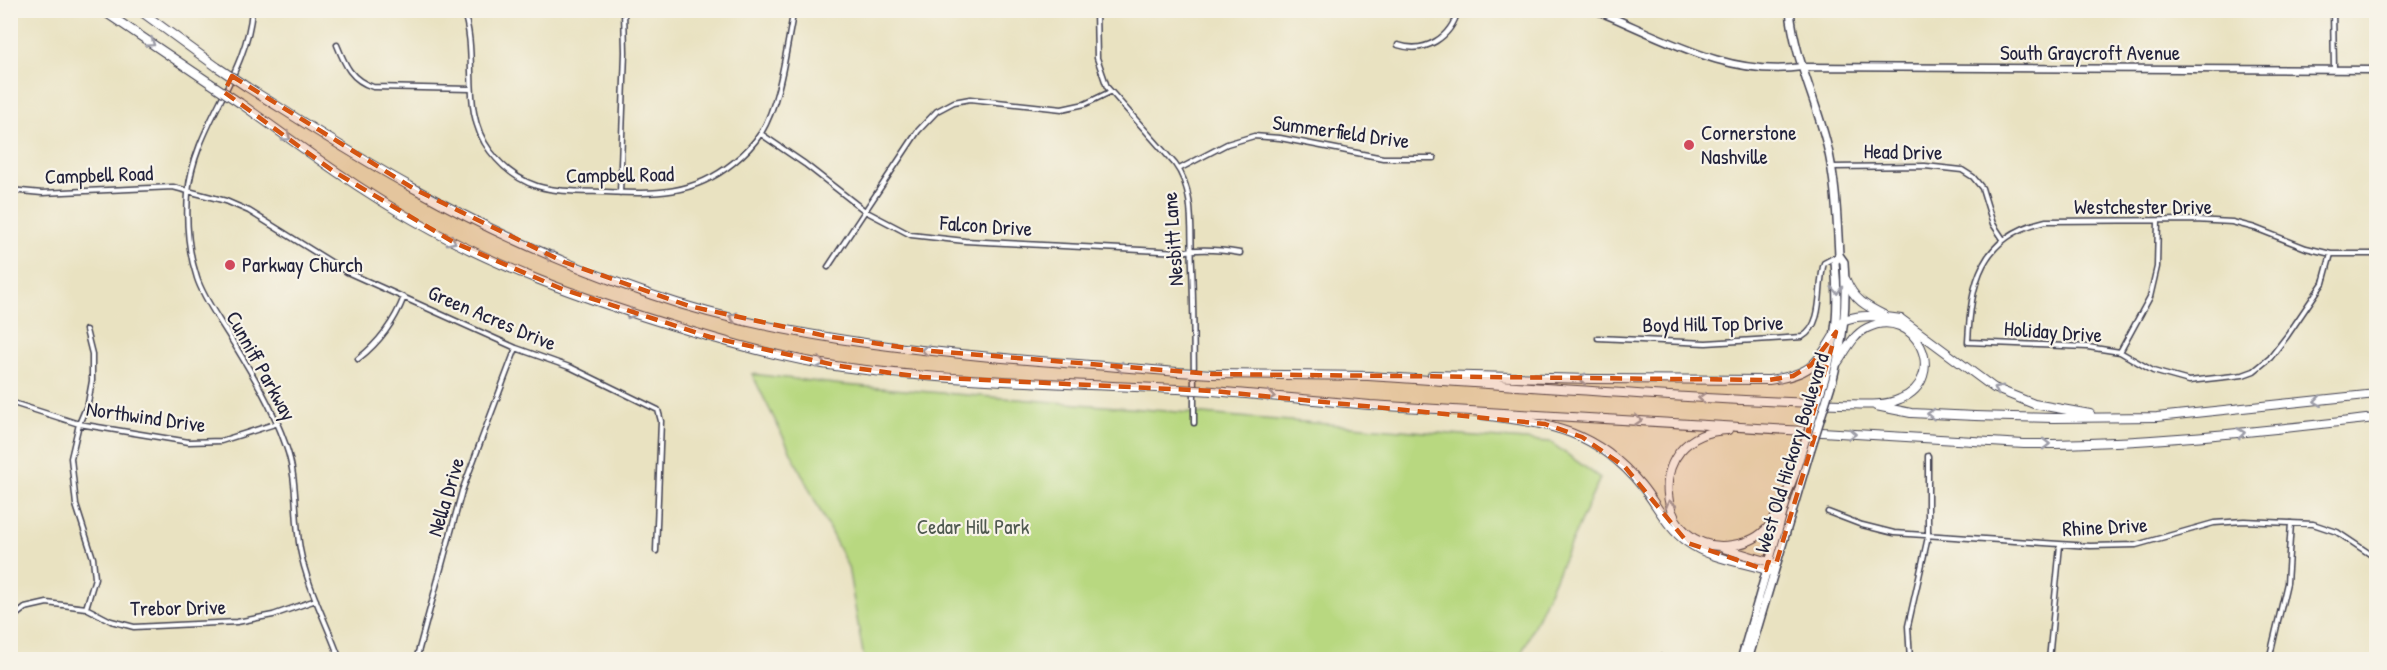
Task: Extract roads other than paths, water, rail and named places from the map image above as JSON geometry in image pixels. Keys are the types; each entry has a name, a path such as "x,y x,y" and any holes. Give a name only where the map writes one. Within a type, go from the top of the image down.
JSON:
{"highway":[{"path":"102,10 240,103 333,171 455,243 562,289 710,338 839,366 922,376 1213,391 1370,405 2024,444 2093,445 2200,438 2376,418"},
{"path":"139,10 247,87 399,180 456,211 564,262 654,296 759,323 825,336 920,350 1178,372 1368,376 1756,401 1865,405 1911,413 1954,415 2053,418 2192,415 2376,394"},
{"path":"1846,280 1850,291 1861,303 1888,317"},
{"path":"1368,376 1409,374 1591,379 1769,380 1793,376 1812,365 1823,354 1836,329 1846,318 1888,317 1901,319 1914,326 1994,388 2034,404 2116,417"},
{"path":"1838,362 1854,338 1867,328 1876,325 1895,325 1904,328 1919,342 1925,364 1922,377 1915,389 1893,402 1865,405"},
{"path":"1433,408 1545,424 1582,437 1625,466 1675,531 1688,543 1704,552 1771,567"},
{"path":"1771,567 1706,543 1688,533 1679,524 1670,507 1666,488 1667,477 1681,449 1695,437 1720,430 1793,430"},
{"path":"1706,543 1720,546 1735,545 1761,533 1782,507 1795,472"}],"main road":[{"name":"South Graycroft Avenue","path":"1595,10 1676,46 1714,59 1767,69 1803,67 2376,70"},
{"name":"West Old Hickory Boulevard","path":"1790,10 1803,67 1832,166 1839,255 1844,262 1846,280 1846,318 1838,362 1829,378"},
{"name":"West Old Hickory Boulevard","path":"1741,660 1829,378 1838,294 1835,262 1839,255"},
{"name":"West Old Hickory Boulevard","path":"1748,660 1795,472 1804,458"}],"street":[{"name":"Cunniff Parkway","path":"252,10 247,44 208,123 194,164 188,191 187,223 191,254 197,280 267,397 288,448 300,550 316,600 340,660"},
{"name":"Campbell Road","path":"463,10 471,47 471,89 477,127 491,152 526,183 548,190 620,193 664,193 694,186 724,171 745,153 761,134 775,96 794,10"},
{"path":"620,193 625,52 624,10"},
{"name":"Nesbitt Lane","path":"1096,10 1096,58 1110,92 1179,170 1189,203 1194,423"},
{"path":"1398,45 1417,48 1441,39 1450,30 1458,10"},
{"path":"2333,10 2334,70"},
{"path":"337,45 345,65 362,83 373,87 471,89"},
{"path":"828,267 924,123 937,111 949,104 975,99 1062,109 1085,104 1110,92"},
{"name":"Falcon Drive","path":"761,134 805,164 865,211 911,235 943,239 1240,254"},
{"name":"Summerfield Drive","path":"1179,170 1227,144 1254,136 1276,137 1383,158 1434,158"},
{"name":"Head Drive","path":"1832,166 1925,166 1962,170 1973,177 1982,188 1993,224 2003,239"},
{"name":"Campbell Road","path":"10,190 42,192 173,187 188,191"},
{"name":"Green Acres Drive","path":"188,191 226,201 249,211 347,272 516,348 572,368 658,410 661,421 656,551"},
{"name":"Westchester Drive","path":"1969,325 1975,283 1980,267 2003,239 2025,226 2046,221 2232,222 2255,228 2306,248 2331,254 2376,254"},
{"path":"2120,352 2150,297 2157,267 2158,221"},
{"name":"Holiday Drive","path":"1969,325 1968,342 2088,347 2120,352 2153,371 2189,381 2233,376 2253,371 2270,358 2323,282 2331,254"},
{"name":"Boyd Hill Top Drive","path":"1598,338 1706,343 1802,337 1807,334 1815,322 1824,262 1839,255"},
{"path":"358,359 384,335 404,297"},
{"path":"86,330 92,354 92,381 88,403 79,424 71,458 76,504 93,558 95,578 86,608"},
{"name":"Nella Drive","path":"416,660 462,491 516,348"},
{"name":"Northwind Drive","path":"10,402 79,424 189,442 220,441 278,423"},
{"path":"1910,660 1908,626 1928,537 1928,456"},
{"name":"Rhine Drive","path":"1828,512 1862,525 1894,533 2060,545 2136,545 2214,523 2244,521 2313,524 2337,532 2376,558"},
{"path":"2270,660 2288,583 2291,523"},
{"path":"2049,660 2060,545"},
{"name":"Trebor Drive","path":"10,620 25,608 40,603 86,608 111,621 134,627 237,622 273,615 316,600"},
{"path":"1648,660 1659,657 1676,660"}],"place":[{"name":"Cornerstone Nashville","path":"1689,145"},
{"name":"Parkway Church","path":"230,265"}],"park label":[{"name":"Cedar Hill Park","path":"973,527"}]}
